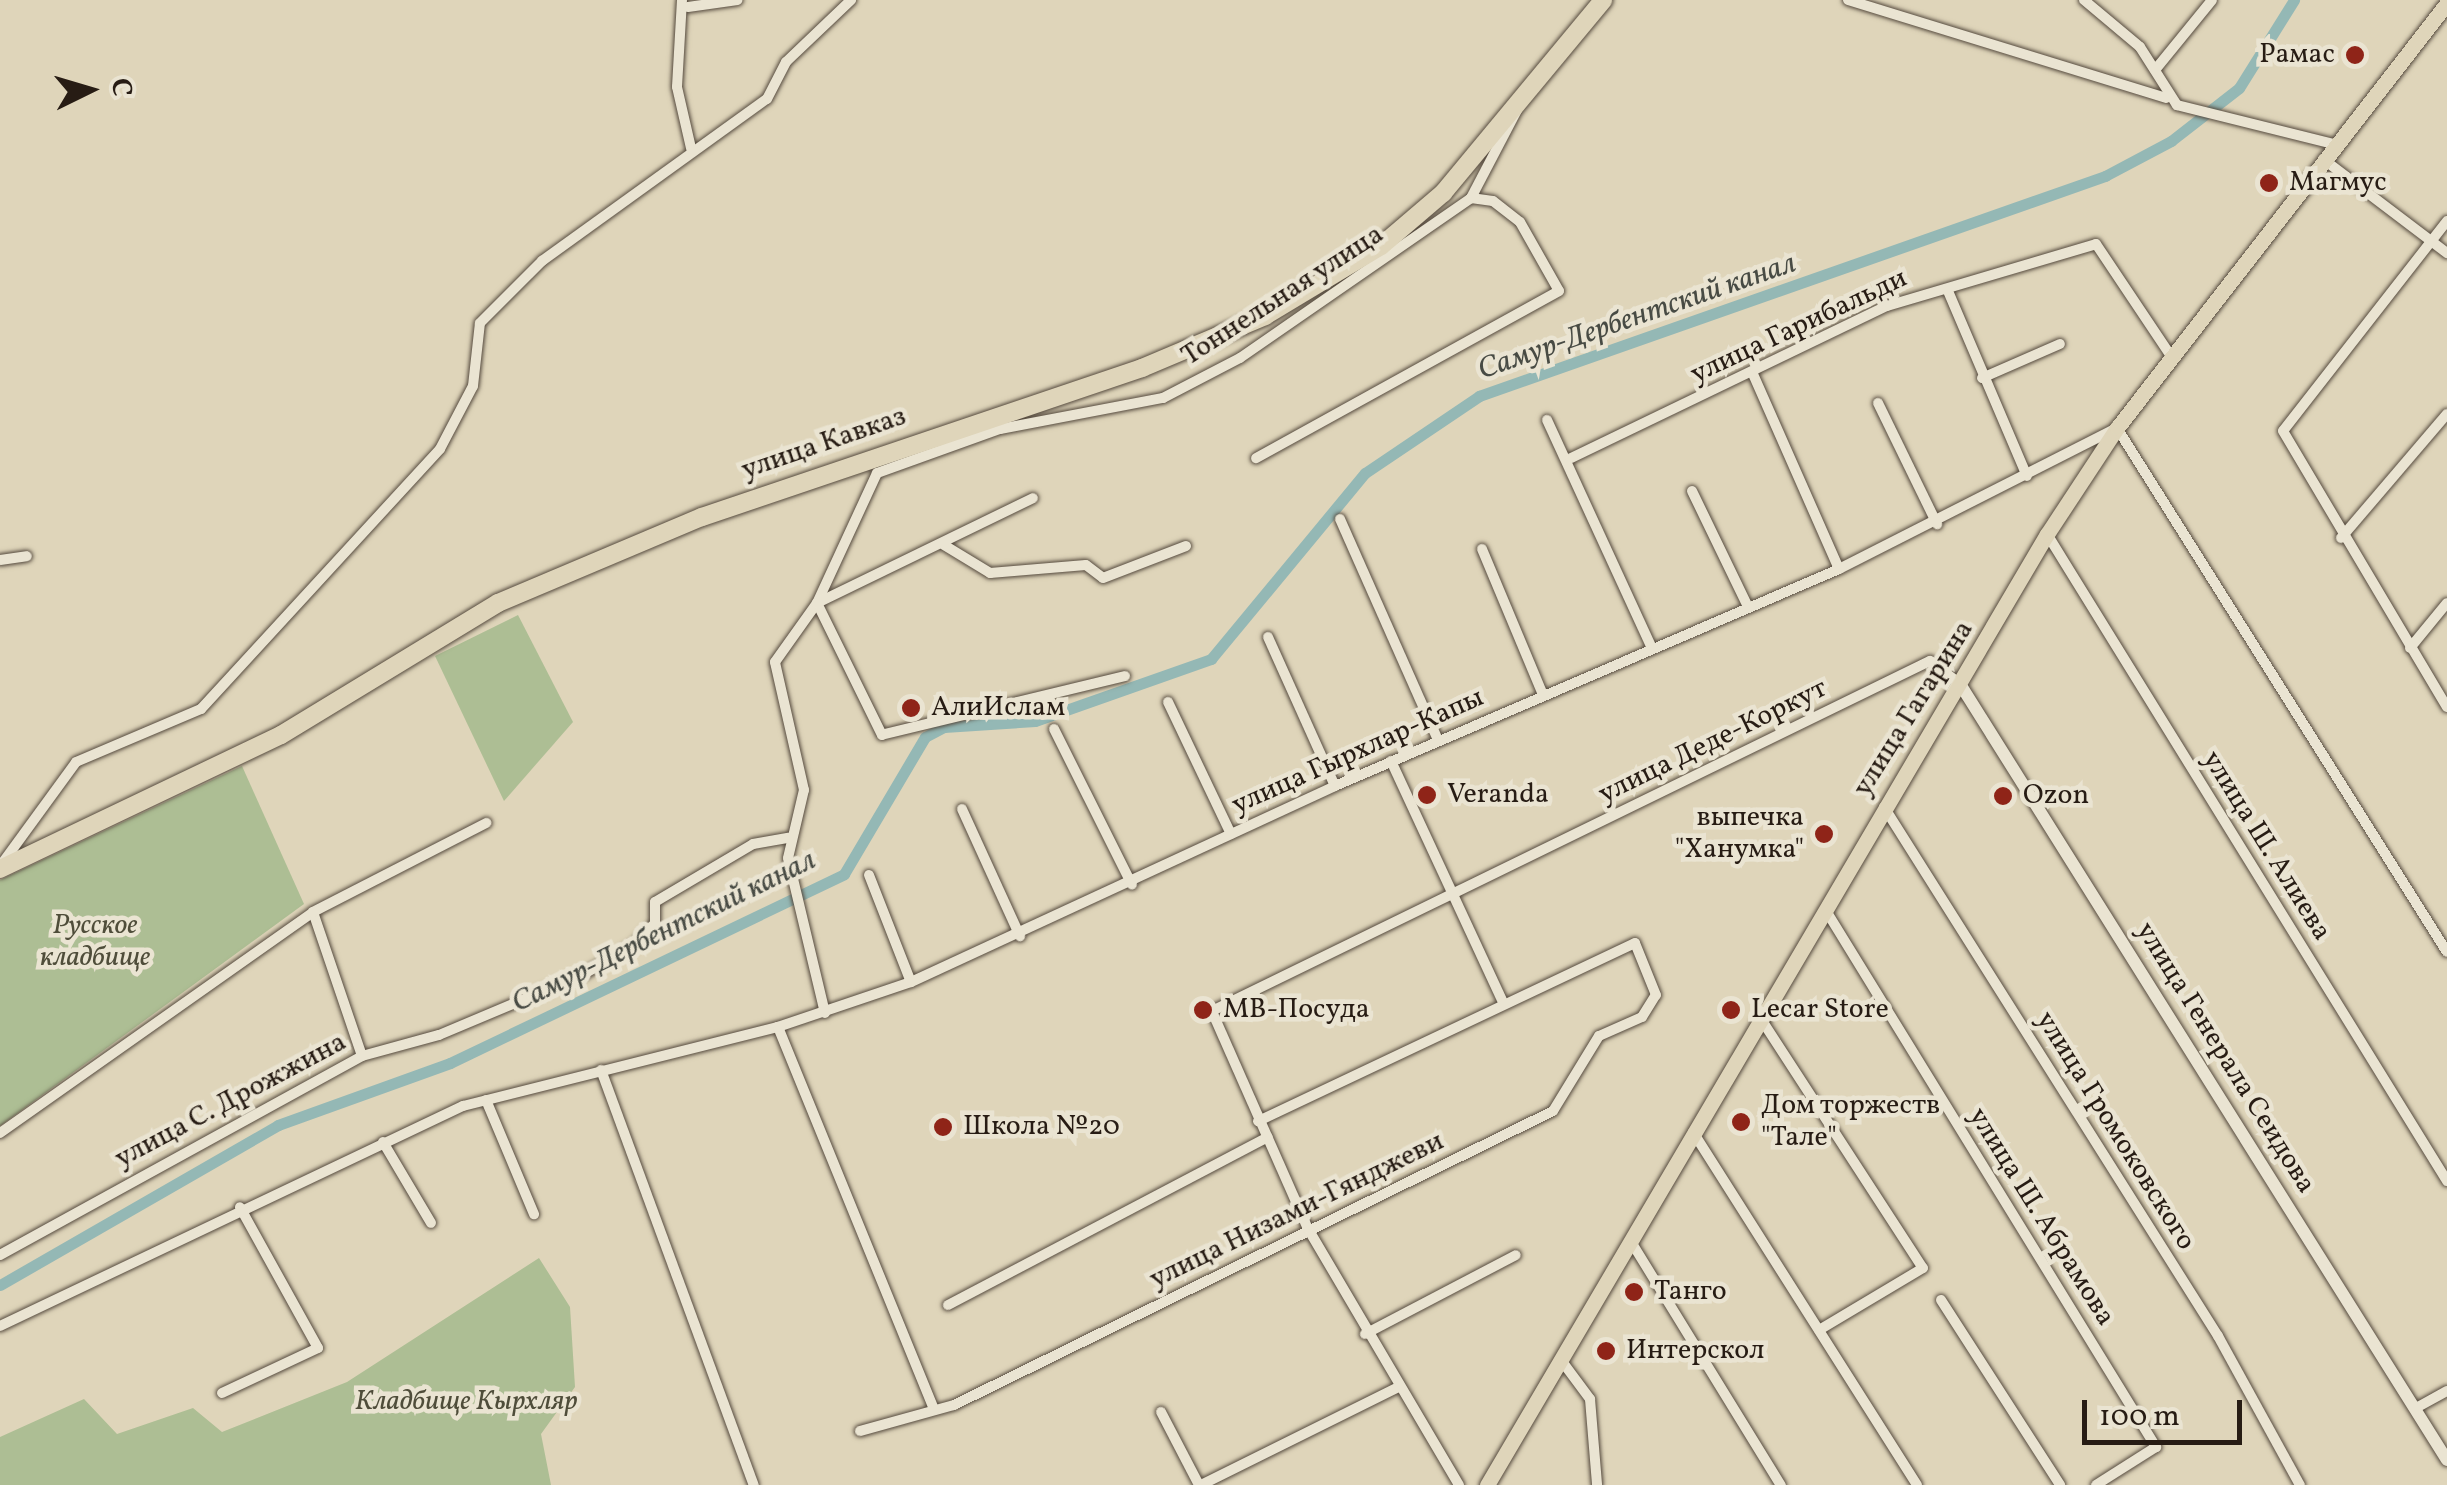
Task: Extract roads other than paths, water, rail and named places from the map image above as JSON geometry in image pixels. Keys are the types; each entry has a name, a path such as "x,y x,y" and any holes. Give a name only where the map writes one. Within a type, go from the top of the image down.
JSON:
{"highway":[{"name":"улица Кавказ","path":"0,868 281,734 498,603 866,456 1142,368 1265,316 1380,246 1443,194 1603,0"}],"main road":[{"name":"улица Гагарина","path":"1487,1485 1883,806 2047,534 2116,428 2322,158 2447,3"}],"street":[{"path":"692,148 677,87 685,4 738,0"},
{"path":"0,868 76,762 201,710 440,449 473,386 480,323 542,261 692,148 767,100 786,62 850,0"},
{"path":"1848,0 2166,98 2219,121 2334,144"},
{"path":"2084,0 2155,70 2166,98"},
{"path":"2155,70 2212,0"},
{"path":"1256,458 1559,292 1520,222 1493,201 1471,198 1523,93"},
{"path":"2322,158 2447,254"},
{"name":"Тоннельная улица","path":"868,488 885,468 1000,429 1163,398 1240,358 1471,198"},
{"path":"2447,221 2283,431 2341,538 2447,707"},
{"name":"улица Гарибальди","path":"1571,458 1753,374 1887,306 2096,244 2171,356"},
{"path":"1948,291 2027,476"},
{"path":"1982,378 2060,344"},
{"path":"1753,374 1839,569"},
{"path":"1878,404 1937,524"},
{"path":"2341,538 2447,414"},
{"path":"1547,420 1571,458 1652,648"},
{"path":"2116,428 2447,952"},
{"name":"улица Гырхлар-Капы","path":"600,1070 826,1013 1020,936 1335,786 1937,524 2116,428"},
{"path":"826,1013 806,906 794,876 788,838 804,790 773,678 817,603 868,488 866,456"},
{"path":"1692,491 1748,607"},
{"path":"817,603 944,546 1033,498"},
{"path":"1340,520 1438,740"},
{"name":"улица Ш. Алиева","path":"2047,534 2447,1181"},
{"path":"944,546 990,573 1086,565 1103,578 1186,546"},
{"path":"1482,548 1543,694"},
{"path":"0,560 27,556"},
{"path":"817,603 882,735 1125,676"},
{"path":"2410,648 2447,603"},
{"path":"1268,637 1335,786"},
{"name":"улица Деде-Коркут","path":"1258,1121 1212,1010 1930,661 1960,684"},
{"name":"улица Генерала Сеидова","path":"1960,684 2447,1460"},
{"path":"1168,702 1231,834"},
{"path":"1054,729 1132,885"},
{"path":"1391,761 1504,1004 1258,1121 1308,1229 1365,1334 1459,1485"},
{"name":"улица Громоковского","path":"1883,806 2218,1336 2300,1485"},
{"path":"962,809 1020,936"},
{"path":"0,1133 314,912 486,823"},
{"name":"улица С. Дрожжина","path":"0,1256 362,1056 439,1035 584,974 634,946 655,923 655,902 753,844 788,838"},
{"path":"868,875 911,982"},
{"name":"улица Ш. Абрамова","path":"1824,910 2156,1447 2096,1485"},
{"path":"314,912 362,1056"},
{"name":"улица Низами-Гянджеви","path":"860,1432 934,1410 1553,1111 1599,1036 1642,1017 1656,995 1635,943 1504,1004"},
{"path":"1760,1018 1923,1268 1819,1330"},
{"path":"778,1027 934,1410"},
{"path":"0,1326 240,1207 383,1142 486,1100 600,1070 754,1485"},
{"path":"486,1100 534,1214"},
{"path":"1692,1131 1917,1485"},
{"path":"948,1305 1268,1137"},
{"path":"383,1142 431,1223"},
{"path":"222,1393 318,1348 240,1207"},
{"path":"1630,1239 1781,1485"},
{"path":"1365,1334 1516,1255"},
{"path":"1941,1300 2060,1485"},
{"path":"1560,1360 1590,1399 1597,1485"},
{"path":"1161,1412 1200,1485 1398,1387"},
{"path":"2416,1408 2447,1390"}],"waterway":[{"name":"Самур-Дербентский канал","path":"0,1285 278,1125 450,1063 844,874 925,737 944,727 1035,721 1211,659 1365,473 1479,396 2105,176 2171,141 2239,88 2294,0"}],"place":[{"name":"Рамас","path":"2355,55"},
{"name":"Магмус","path":"2269,183"},
{"name":"АлиИслам","path":"911,708"},
{"name":"Veranda","path":"1427,795"},
{"name":"Ozon","path":"2003,796"},
{"name":"выпечка \"Ханумка\"","path":"1824,834"},
{"name":"МВ-Посуда","path":"1203,1010"},
{"name":"Lecar Store","path":"1731,1010"},
{"name":"Дом торжеств \"Тале\"","path":"1741,1122"},
{"name":"Школа №20","path":"943,1127"},
{"name":"Танго","path":"1634,1292"},
{"name":"Интерскол","path":"1606,1351"}],"park label":[{"name":"Русское кладбище","path":"95,942"},
{"name":"Кладбище Кырхляр","path":"466,1402"}]}
